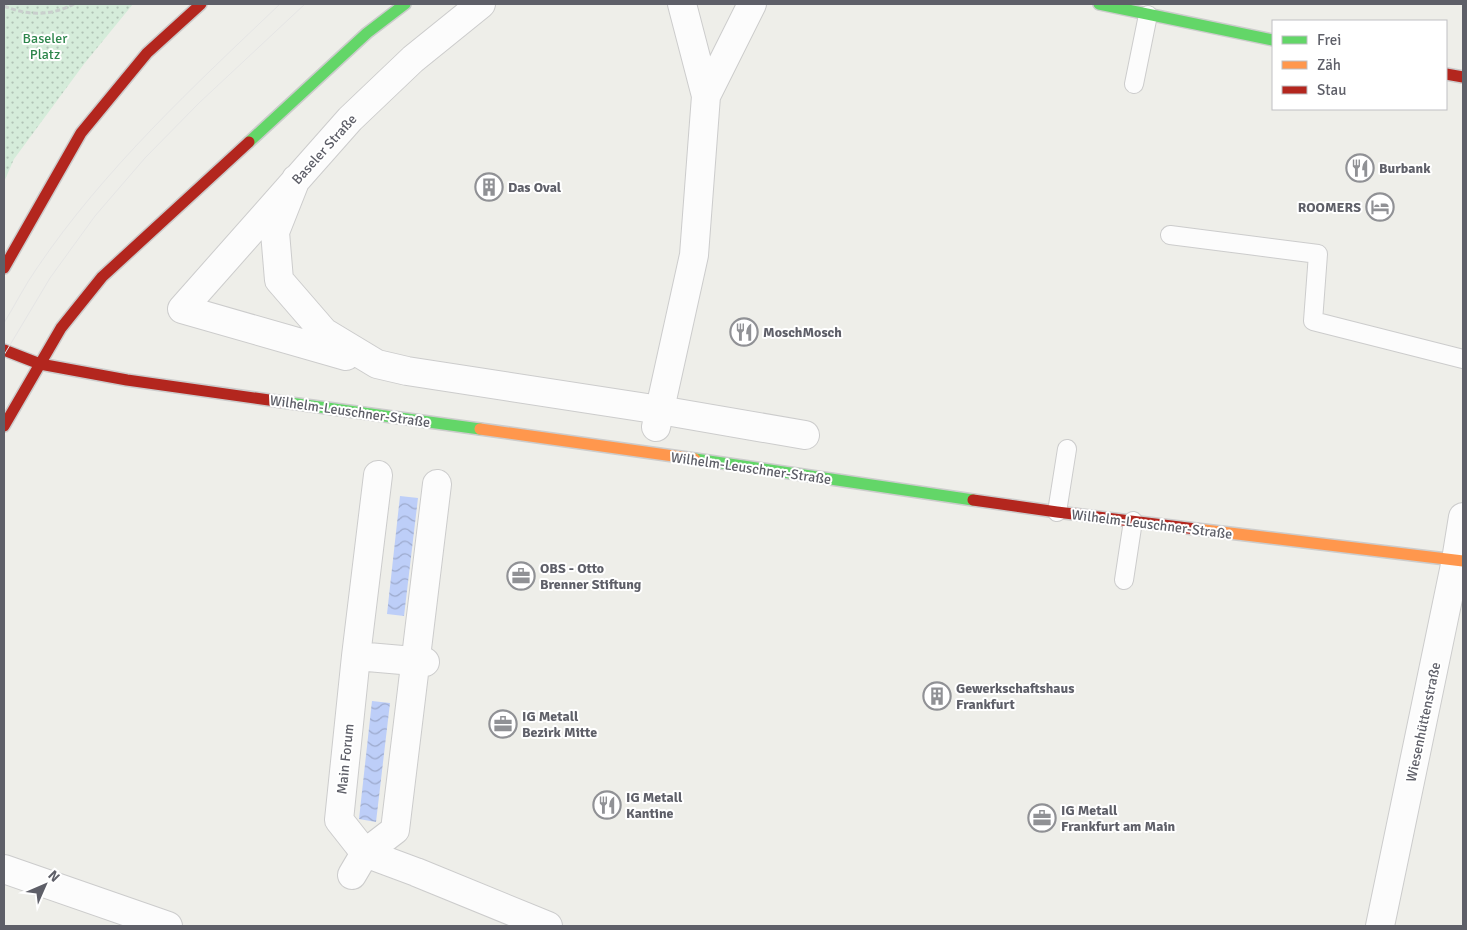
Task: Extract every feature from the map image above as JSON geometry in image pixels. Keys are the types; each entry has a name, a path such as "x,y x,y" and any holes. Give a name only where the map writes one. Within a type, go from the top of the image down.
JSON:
{"main road":[{"path":"4,268 81,133 147,53 201,4"},
{"path":"4,426 61,328 102,277 366,33 405,4"},
{"path":"1099,4 1272,40"},
{"path":"366,33 379,11"},
{"path":"1447,74 1463,77"},
{"path":"4,350 40,364"},
{"name":"Wilhelm-Leuschner-Straße","path":"40,364 127,380 652,453 1057,512 1460,561"}],"street":[{"name":"Baseler Straße","path":"377,364 182,310 296,178 350,119 406,66 481,4"},
{"path":"658,419 694,255 706,96 682,4"},
{"path":"706,96 752,4"},
{"path":"296,178 275,232 280,280 324,332 377,364 658,419 805,435"},
{"name":"Main Forum","path":"359,864 339,820 356,656 378,475"},
{"path":"416,872 395,830 420,662 437,484"},
{"name":"Wiesenhüttenstraße","path":"1380,926 1460,561 1463,517"},
{"path":"356,656 420,662"},
{"path":"359,864 395,830"},
{"path":"359,864 416,872 548,926"},
{"path":"4,869 168,926"}],"lane":[{"path":"1134,84 1148,15"},
{"path":"1170,235 1318,254 1313,321 1463,359"},
{"path":"1057,512 1067,449"},
{"path":"1124,580 1133,522"}],"path":[{"path":"4,6 21,12 39,14 62,9 74,4"}],"green space":[{"name":"Baseler Platz","path":"4,4 133,4 84,64 14,159 4,182"}],"water":[{"path":"400,496 418,498 404,616 387,614"},
{"path":"372,701 390,703 376,822 359,819"}],"tram line":[{"path":"4,323 37,268 91,197 183,97 280,4"},
{"path":"4,355 50,278 95,216 145,158 199,103 305,4"}],"traffic: fast":[{"path":"249,142 367,33 405,4"},
{"path":"1099,4 1272,40"},
{"path":"283,402 480,429"},
{"path":"695,459 973,500"}],"traffic: slow":[{"path":"480,429 695,459"},
{"path":"1196,529 1463,561"}],"traffic: jam":[{"path":"4,268 81,133 147,53 201,4"},
{"path":"1447,74 1463,77"},
{"path":"4,426 61,328 102,277 249,142"},
{"path":"4,350 40,364 127,380 283,402"},
{"path":"973,500 1196,529"}],"place":[{"name":"Burbank","path":"1360,168"},
{"name":"Das Oval","path":"489,187"},
{"name":"ROOMERS","path":"1380,207"},
{"name":"MoschMosch","path":"744,332"},
{"name":"OBS - Otto Brenner Stiftung","path":"521,576"},
{"name":"Gewerkschaftshaus Frankfurt","path":"937,696"},
{"name":"IG Metall Bezirk Mitte","path":"503,724"},
{"name":"IG Metall Kantine","path":"607,805"},
{"name":"IG Metall Frankfurt am Main","path":"1042,818"}]}
